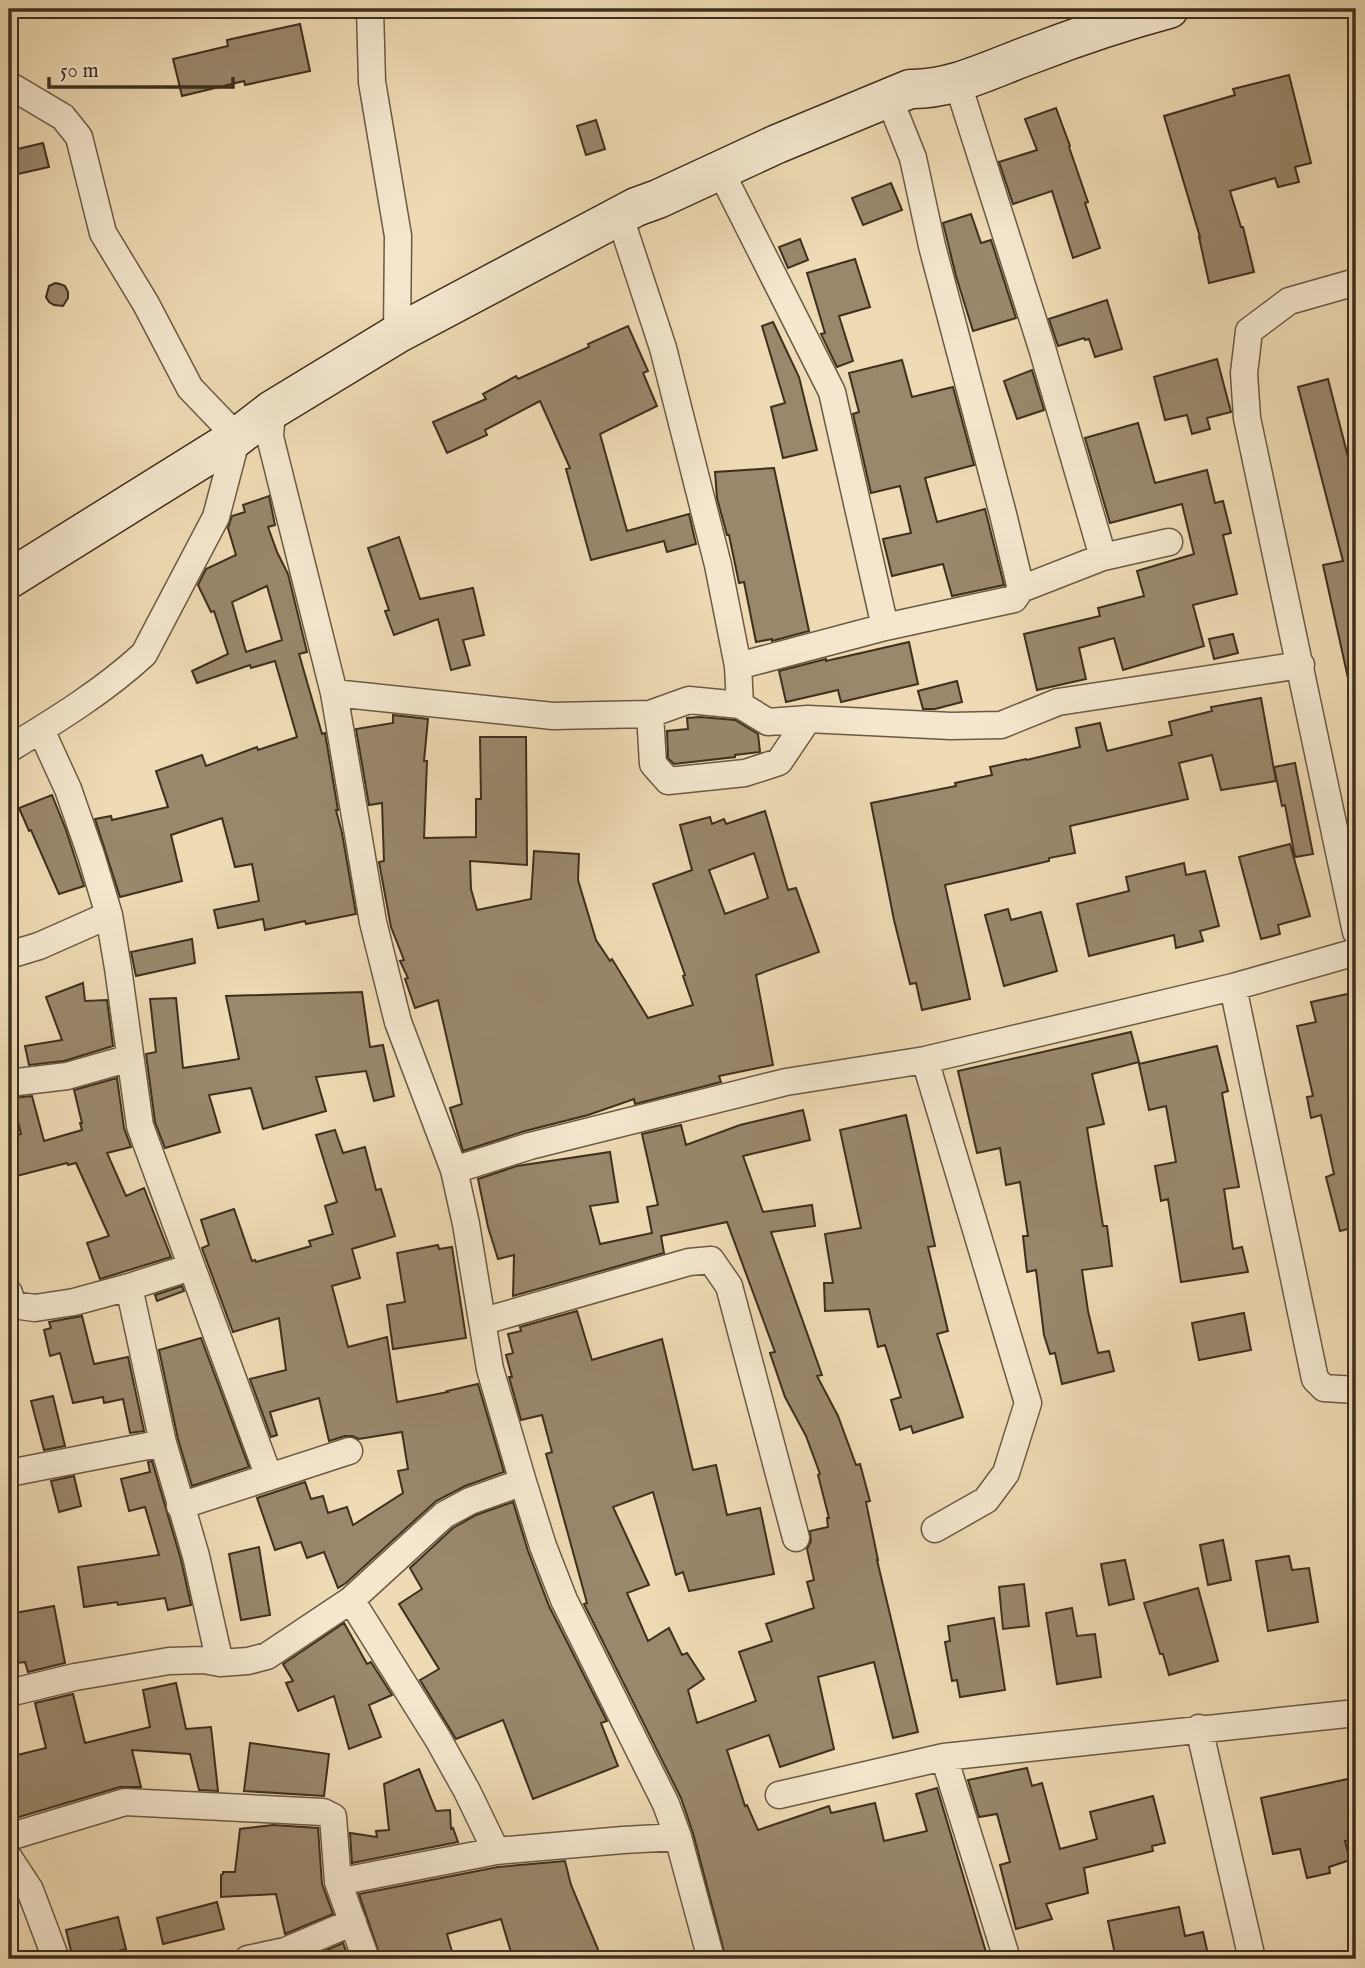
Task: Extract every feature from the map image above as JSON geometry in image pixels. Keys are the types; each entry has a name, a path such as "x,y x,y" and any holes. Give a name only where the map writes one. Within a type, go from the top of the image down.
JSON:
{"main road":[{"path":"899,93 921,76 1093,9"},
{"path":"9,579 237,437 272,410 397,334 636,207 899,93 957,81 1169,9"}],"street":[{"path":"370,9 372,82 398,236 397,334"},
{"path":"957,81 1042,348 1103,557"},
{"path":"9,85 63,117 79,137 103,233 146,304 190,388 237,437 216,517 144,654 125,671 9,749"},
{"path":"899,93 932,246 1021,589"},
{"path":"720,170 832,392 885,627"},
{"path":"620,217 666,361 718,565 738,666 740,705"},
{"path":"1356,282 1289,302 1249,331 1244,373 1247,418 1356,932"},
{"path":"272,410 270,438 334,693 373,922 408,1050 441,1130 454,1170 491,1368 523,1482 543,1546 564,1600 666,1804 678,1837 711,1959"},
{"path":"738,666 885,627 1014,599 1021,589 1103,557 1169,542"},
{"path":"334,693 553,716 650,714 689,700 740,705 768,722 807,719 951,726 1002,725 1058,702 1301,665"},
{"path":"650,714 653,764 668,781 745,773 779,762 807,719"},
{"path":"41,730 68,789 109,915 140,1126 269,1478"},
{"path":"9,955 39,946 109,915"},
{"path":"454,1170 530,1146 786,1082 925,1060 1233,987 1356,952"},
{"path":"1233,987 1315,1378 1324,1388 1356,1391"},
{"path":"9,1083 67,1076 130,1058"},
{"path":"925,1060 1028,1403 1006,1473 985,1500 935,1530"},
{"path":"484,1321 689,1262 711,1260 729,1286 796,1538"},
{"path":"9,1293 13,1305 36,1308 74,1302 191,1267"},
{"path":"129,1287 163,1443 196,1556 220,1663"},
{"path":"9,1473 163,1443"},
{"path":"180,1506 349,1451"},
{"path":"9,1693 75,1677 169,1661 204,1660 220,1663 248,1661 267,1656 351,1600 444,1515 470,1501 523,1482"},
{"path":"351,1600 438,1739 496,1852"},
{"path":"779,1795 944,1757 1356,1713"},
{"path":"1199,1728 1252,1959"},
{"path":"944,1757 1007,1959"},
{"path":"9,1837 125,1802 323,1812 333,1817 338,1882 366,1959"},
{"path":"338,1882 496,1852 678,1837"},
{"path":"9,1858 30,1889 56,1959"},
{"path":"248,1959 285,1951 353,1922"}],"building":[{"path":"300,24 310,71 245,85 244,81 182,96 173,59 228,46 227,40"},
{"path":"1289,75 1311,163 1295,167 1299,182 1278,187 1275,178 1230,191 1243,227 1254,272 1209,283 1200,237 1164,116 1235,95 1233,89"},
{"path":"1056,108 1088,202 1085,203 1100,248 1073,258 1052,191 1013,204 999,162 1037,150 1025,119"},
{"path":"596,120 605,149 586,155 577,126"},
{"path":"43,143 49,167 9,176 9,151"},
{"path":"891,183 902,210 863,225 852,198"},
{"path":"971,214 981,243 991,240 1016,318 973,331 943,223"},
{"path":"800,239 808,260 788,268 779,247"},
{"path":"855,259 870,307 839,316 853,361 837,367 821,334 825,333 807,273"},
{"path":"55,283 65,286 68,292 63,306 54,305 46,297 49,286"},
{"path":"1107,300 1122,349 1095,357 1089,339 1058,346 1049,319"},
{"path":"773,322 799,377 817,450 783,458 771,407 785,403 762,326"},
{"path":"628,326 648,371 643,373 657,406 600,434 627,531 689,514 696,544 667,552 664,541 591,560 566,469 570,468 540,401 485,430 487,435 447,453 433,422 486,399 483,394 516,376 518,379"},
{"path":"1217,359 1231,412 1207,418 1210,429 1192,434 1187,415 1165,420 1154,377"},
{"path":"902,360 912,397 953,387 974,465 925,478 937,522 985,509 1004,585 952,596 943,564 892,576 883,539 911,533 900,486 871,493 853,414 859,412 849,373"},
{"path":"1032,370 1044,410 1017,419 1004,381"},
{"path":"1328,379 1356,488 1356,677 1348,678 1323,565 1343,561 1298,387"},
{"path":"1138,423 1155,483 1207,470 1215,503 1223,501 1231,533 1223,535 1237,594 1193,605 1204,646 1123,670 1114,638 1079,648 1086,679 1037,690 1024,634 1100,616 1098,608 1144,596 1137,571 1194,554 1182,504 1110,523 1085,438"},
{"path":"774,468 809,631 772,641 756,642 744,582 739,583 729,535 717,498 715,472"},
{"path":"269,496 275,525 268,527 288,574 307,652 299,654 322,734 325,733 336,810 356,914 265,930 263,919 218,928 214,910 259,901 252,864 235,867 222,818 171,835 182,881 120,897 95,819 111,816 112,820 168,807 156,771 202,755 206,766 257,747 258,750 297,737 275,661 251,668 250,665 197,683 192,671 228,654 214,611 211,612 198,585 206,569 236,555 228,528 232,516 245,512 243,505","holes":["267,586 282,640 246,652 232,602"]},
{"path":"399,537 420,599 473,588 484,635 463,640 470,665 451,670 438,619 394,635 385,611 389,610 368,548"},
{"path":"1233,634 1238,653 1214,659 1209,639"},
{"path":"909,642 918,684 841,702 838,690 786,702 779,671"},
{"path":"957,681 962,702 935,709 923,709 918,691"},
{"path":"1261,698 1276,781 1221,790 1212,755 1179,763 1188,799 1070,826 1075,853 945,885 970,999 922,1010 916,983 910,984 894,920 871,803 956,786 955,783 992,775 990,767 1080,747 1076,728 1100,723 1107,751 1172,735 1169,722 1212,711 1211,707"},
{"path":"393,715 428,719 424,761 427,761 424,838 476,837 476,799 481,799 480,737 526,737 527,865 470,861 471,889 477,910 531,899 534,851 579,854 578,880 596,940 610,961 612,959 648,1018 693,1005 653,884 692,870 680,825 710,817 712,824 724,819 726,824 765,811 788,890 796,888 819,952 756,975 773,1065 719,1076 721,1082 635,1104 634,1099 463,1151 450,1108 462,1104 438,1000 415,1008 405,979 408,978 400,961 404,960 391,927 379,862 384,861 382,803 369,805 356,729 393,723","holes":["754,853 768,898 725,914 709,870"]},
{"path":"687,718 735,720 758,734 760,752 674,764 668,758 667,731 688,729"},
{"path":"1295,763 1313,854 1295,857 1274,767"},
{"path":"52,795 84,886 59,894 19,808"},
{"path":"1290,844 1310,916 1278,925 1280,934 1261,939 1239,857"},
{"path":"1184,863 1186,875 1205,871 1219,926 1200,931 1203,941 1176,948 1174,935 1089,956 1077,904 1129,891 1126,877"},
{"path":"1008,909 1011,920 1041,912 1057,971 1004,986 985,915"},
{"path":"192,939 195,963 136,976 131,952"},
{"path":"83,983 85,1001 107,1000 113,1046 64,1061 29,1065 25,1046 62,1040 46,997"},
{"path":"362,992 370,1047 383,1045 394,1096 374,1101 366,1071 316,1077 326,1111 263,1129 251,1088 209,1095 220,1132 165,1148 155,1122 146,1054 156,1052 150,999 176,998 183,1068 239,1059 226,996"},
{"path":"1356,992 1356,1227 1340,1231 1326,1177 1334,1174 1321,1115 1311,1118 1307,1097 1313,1096 1297,1026 1316,1022 1311,1002"},
{"path":"1131,1032 1139,1062 1092,1074 1104,1124 1087,1128 1103,1226 1107,1226 1112,1266 1082,1270 1098,1353 1109,1351 1114,1371 1062,1384 1055,1353 1050,1354 1044,1335 1036,1270 1027,1272 1023,1236 1028,1236 1020,1182 1006,1185 1000,1148 977,1153 958,1071"},
{"path":"1217,1046 1228,1091 1222,1093 1239,1187 1224,1189 1233,1249 1242,1247 1248,1272 1181,1282 1168,1199 1161,1201 1155,1166 1176,1162 1166,1106 1149,1110 1139,1064"},
{"path":"117,1078 124,1128 131,1147 107,1153 126,1196 144,1188 171,1257 100,1279 87,1243 109,1236 76,1163 9,1178 9,1137 21,1134 12,1098 32,1096 44,1141 82,1130 74,1090"},
{"path":"803,1110 810,1140 743,1156 763,1212 812,1205 815,1226 771,1232 822,1375 817,1376 838,1416 856,1465 860,1464 870,1501 866,1502 877,1560 918,1732 893,1738 874,1662 818,1677 834,1749 780,1767 769,1735 727,1750 745,1806 747,1805 758,1830 829,1806 831,1813 875,1803 884,1841 927,1831 916,1794 937,1788 988,1959 726,1959 693,1833 681,1798 584,1604 587,1603 546,1454 552,1452 542,1415 521,1420 509,1377 512,1377 506,1355 513,1353 508,1334 521,1331 520,1327 577,1311 592,1360 662,1339 693,1470 716,1465 727,1515 760,1508 774,1574 689,1591 683,1572 676,1575 653,1492 613,1507 649,1585 627,1593 648,1641 669,1628 682,1655 687,1653 704,1679 688,1690 697,1723 756,1701 739,1652 772,1641 766,1624 814,1608 807,1582 814,1580 807,1549 811,1541 810,1531 828,1527 829,1518 818,1475 820,1474 806,1436 785,1397 770,1353 775,1352 727,1222 661,1236 664,1253 513,1296 514,1255 498,1259 478,1179 517,1166 610,1152 618,1202 590,1206 600,1244 652,1233 647,1207 658,1205 642,1134 681,1125 686,1145 740,1125"},
{"path":"906,1115 935,1246 928,1247 948,1331 937,1334 963,1417 913,1433 911,1426 900,1430 891,1400 901,1397 885,1345 878,1347 869,1309 825,1311 824,1283 833,1283 825,1234 861,1228 840,1130"},
{"path":"335,1130 343,1153 365,1147 376,1190 381,1189 395,1236 352,1249 360,1278 332,1286 348,1347 387,1337 397,1402 478,1384 504,1472 465,1486 436,1501 338,1588 324,1552 307,1558 301,1542 275,1550 257,1498 305,1482 311,1499 323,1496 328,1513 347,1507 353,1525 403,1493 398,1471 408,1469 402,1432 359,1439 345,1436 329,1441 319,1398 270,1412 277,1435 271,1437 250,1379 286,1370 279,1318 233,1332 202,1248 209,1245 201,1220 234,1209 252,1261 256,1262 311,1246 309,1241 333,1234 325,1206 337,1202 316,1135"},
{"path":"438,1245 439,1249 452,1247 466,1338 393,1349 387,1305 405,1302 397,1253"},
{"path":"182,1286 184,1291 157,1301 155,1295"},
{"path":"1244,1313 1251,1350 1199,1360 1192,1323"},
{"path":"82,1316 94,1364 128,1357 144,1431 130,1433 123,1399 104,1403 103,1397 73,1403 60,1353 50,1356 44,1330 51,1328 49,1322"},
{"path":"201,1338 249,1467 192,1486 178,1439 159,1350"},
{"path":"53,1396 65,1446 44,1450 31,1401"},
{"path":"152,1461 181,1560 191,1605 168,1610 165,1598 84,1607 78,1567 159,1555 145,1507 129,1511 121,1479 150,1472 148,1462"},
{"path":"74,1476 81,1506 59,1512 51,1481"},
{"path":"513,1502 549,1606 607,1721 601,1723 618,1766 533,1799 503,1720 456,1739 420,1680 439,1669 399,1604 422,1589 410,1568 453,1528 476,1515"},
{"path":"1223,1540 1231,1580 1208,1585 1200,1545"},
{"path":"259,1547 270,1615 241,1620 229,1554"},
{"path":"1289,1556 1292,1570 1309,1568 1318,1622 1268,1631 1256,1561"},
{"path":"1125,1560 1134,1599 1109,1605 1101,1564"},
{"path":"1024,1584 1029,1626 1003,1629 999,1587"},
{"path":"1198,1588 1218,1661 1169,1675 1144,1603"},
{"path":"54,1606 65,1663 28,1672 25,1662 17,1663 9,1614"},
{"path":"1072,1608 1077,1636 1095,1634 1101,1677 1057,1684 1046,1613"},
{"path":"994,1618 1005,1690 960,1697 957,1680 952,1681 945,1642 950,1641 948,1626"},
{"path":"344,1623 367,1664 371,1662 392,1695 369,1705 381,1737 349,1749 334,1696 298,1711 286,1683 293,1681 283,1664"},
{"path":"176,1683 186,1729 211,1727 218,1791 199,1790 190,1754 132,1750 141,1787 120,1787 9,1820 9,1757 46,1748 35,1703 73,1694 85,1743 150,1727 143,1690"},
{"path":"250,1743 329,1754 324,1796 244,1791"},
{"path":"1027,1768 1032,1786 1042,1783 1060,1849 1097,1839 1090,1812 1153,1796 1165,1843 1152,1846 1153,1851 1084,1868 1088,1893 1046,1904 1052,1919 1016,1929 1000,1865 1010,1862 997,1814 979,1817 968,1780"},
{"path":"419,1769 436,1811 450,1810 451,1829 453,1828 458,1842 352,1863 350,1833 377,1837 376,1831 389,1830 384,1784"},
{"path":"1352,1778 1356,1780 1356,1839 1345,1841 1350,1860 1329,1867 1330,1873 1307,1878 1300,1849 1273,1854 1261,1798"},
{"path":"273,1825 318,1828 322,1884 333,1914 285,1934 276,1894 221,1897 221,1875 223,1872 235,1872 240,1829"},
{"path":"565,1861 571,1885 602,1959 513,1959 501,1919 447,1934 454,1959 381,1959 359,1894 498,1867"},
{"path":"217,1902 224,1929 163,1944 157,1918"},
{"path":"1179,1907 1185,1936 1203,1932 1209,1959 1116,1959 1108,1921"},
{"path":"118,1917 126,1949 102,1955 103,1959 73,1959 66,1930"},
{"path":"343,1943 349,1959 306,1959"}]}
